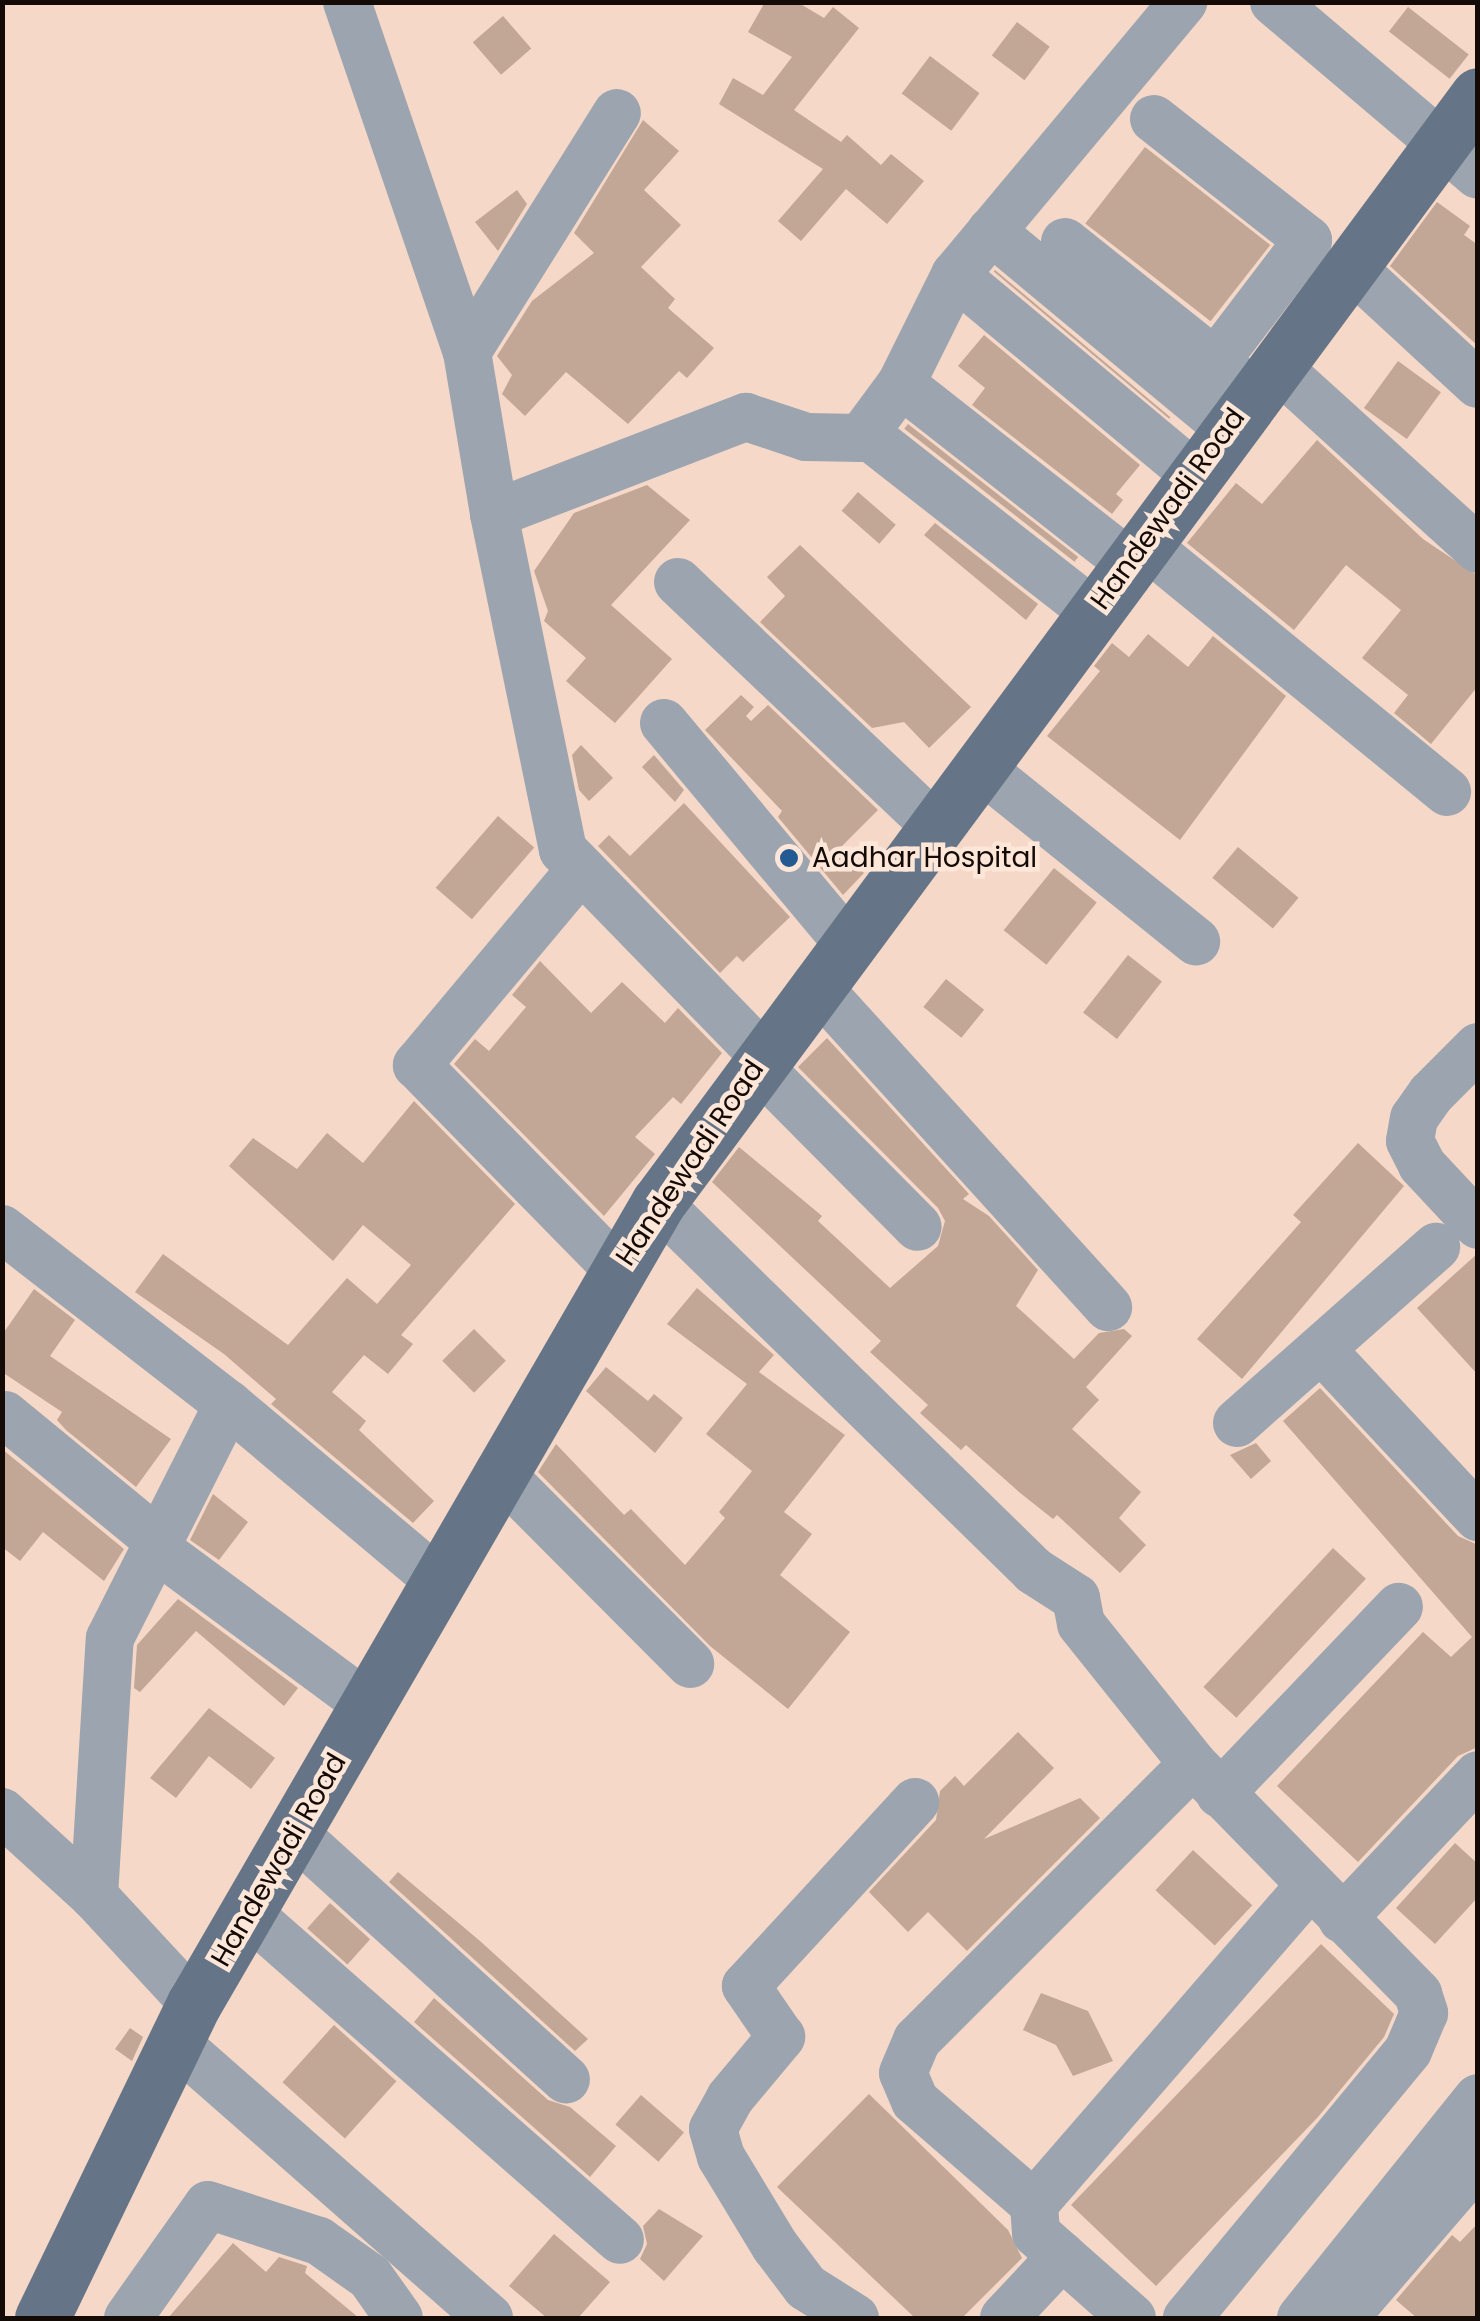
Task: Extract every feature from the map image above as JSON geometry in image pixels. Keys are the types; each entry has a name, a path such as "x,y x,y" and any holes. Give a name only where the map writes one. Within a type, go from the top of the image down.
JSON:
{"main road":[{"name":"Handewadi Road","path":"42,2318 185,2023 499,1472 658,1203 1194,474 1254,365 1460,159 1478,95"}],"street":[{"path":"347,2 467,352 494,514 564,850 918,1227"},
{"path":"865,433 902,384 954,275 1183,2"},
{"path":"1274,2 1460,159"},
{"path":"467,352 617,114"},
{"path":"1154,118 1308,240 1254,365"},
{"path":"991,231 1254,365"},
{"path":"1065,242 1254,365 1478,550"},
{"path":"1350,266 1478,384"},
{"path":"954,275 1194,474"},
{"path":"902,384 1136,553 1447,792"},
{"path":"494,514 746,417 806,438 865,433 1092,612"},
{"path":"678,582 933,824"},
{"path":"664,724 831,964 1108,1308"},
{"path":"978,766 1196,941"},
{"path":"581,868 417,1065 617,1269"},
{"path":"1236,1423 1457,1236 1410,1141 1414,1118 1430,1094 1478,1047"},
{"path":"658,1203 1034,1571 1076,1598 1082,1624 1206,1779 1418,1994 1419,2032 1186,2318"},
{"path":"2,1229 228,1404 439,1580"},
{"path":"1322,1350 1478,1517"},
{"path":"94,1896 110,1638 228,1404"},
{"path":"5,1416 155,1543 369,1706"},
{"path":"499,1472 690,1664"},
{"path":"1132,2318 1036,2233 1034,2204 915,2102 903,2074 917,2040 1399,1608"},
{"path":"1034,2204 1325,1903 1478,1775"},
{"path":"855,2318 806,2287 775,2246 721,2157 713,2129 730,2098 781,2038 746,1986 916,1802"},
{"path":"2,1812 94,1896 185,2023 352,2198 489,2318"},
{"path":"294,1833 566,2080"},
{"path":"248,1913 620,2240"},
{"path":"1301,2318 1478,2098"},
{"path":"1344,2318 1469,2188"},
{"path":"318,2240 352,2198"},
{"path":"128,2318 208,2205 318,2240 370,2277 399,2318"},
{"path":"1004,2318 1062,2256"}],"building":[{"path":"765,2 797,2 824,18 833,7 859,28 794,110 841,142 847,135 881,165 891,154 924,181 887,224 846,189 801,241 778,221 823,169 719,104 733,78 763,95 792,57 748,32"},
{"path":"1408,7 1469,54 1450,79 1389,31"},
{"path":"503,16 531,48 501,75 473,42"},
{"path":"1017,22 1050,47 1024,80 992,56"},
{"path":"930,56 980,93 951,131 902,94"},
{"path":"643,120 679,151 644,190 681,225 641,267 675,299 668,308 714,348 687,378 679,371 628,424 566,372 525,416 502,394 512,375 497,356 532,301 594,253 574,233"},
{"path":"1145,147 1270,245 1211,321 1085,223"},
{"path":"517,190 527,204 498,251 475,222"},
{"path":"1437,202 1470,226 1464,235 1478,245 1478,346 1390,266"},
{"path":"995,270 1170,417 1169,419"},
{"path":"984,335 1140,465 1116,494 1123,500 1112,514 972,405 985,388 958,366"},
{"path":"1398,361 1441,392 1407,439 1364,408"},
{"path":"908,424 1078,557 1075,562 904,429"},
{"path":"1317,440 1423,539 1478,576 1478,686 1431,744 1394,713 1408,695 1362,658 1401,610 1346,565 1294,630 1187,543 1236,483 1262,504"},
{"path":"647,485 690,520 611,605 672,659 615,723 566,681 586,658 544,621 548,611 534,571 574,513"},
{"path":"858,492 896,525 879,544 842,511"},
{"path":"935,523 1038,604 1026,620 924,535"},
{"path":"800,545 971,707 929,748 904,722 872,728 760,622 785,596 767,577"},
{"path":"1148,634 1188,667 1213,636 1286,696 1180,840 1047,736 1100,671 1094,666 1112,643 1129,657"},
{"path":"741,695 754,707 746,716 751,721 768,705 878,810 840,848 864,873 843,895 778,817 782,811 705,730"},
{"path":"581,745 613,778 589,801 579,790 572,755"},
{"path":"654,755 684,790 675,802 642,767"},
{"path":"684,803 790,917 743,962 737,956 720,973 598,846 609,835 630,856"},
{"path":"498,816 534,847 472,919 436,888"},
{"path":"1238,847 1299,898 1273,928 1212,878"},
{"path":"1054,868 1097,903 1046,965 1004,930"},
{"path":"1128,955 1162,981 1117,1039 1083,1013"},
{"path":"540,961 591,1013 622,982 665,1023 678,1008 722,1053 681,1104 673,1097 635,1137 655,1154 604,1216 454,1064 475,1039 489,1051 526,1007 512,995"},
{"path":"946,979 984,1010 961,1038 923,1007"},
{"path":"827,1038 969,1194 963,1199 989,1216 1038,1270 1016,1306 1074,1359 1099,1333 1124,1329 1132,1336 1086,1387 1099,1400 1072,1429 1141,1492 1119,1518 1146,1545 1120,1573 1057,1515 1053,1519 966,1445 961,1450 920,1413 928,1405 870,1352 881,1341 712,1182 739,1147 822,1216 818,1221 890,1288 938,1246 945,1221 938,1208 798,1067"},
{"path":"414,1101 515,1204 401,1335 413,1344 388,1374 364,1355 332,1392 366,1421 359,1430 434,1501 413,1523 271,1404 276,1399 224,1354 135,1292 163,1254 288,1345 347,1278 377,1304 411,1265 363,1225 333,1261 229,1166 253,1138 297,1169 327,1133 363,1163"},
{"path":"1358,1143 1404,1186 1242,1379 1197,1339 1301,1222 1293,1215"},
{"path":"1478,1253 1478,1375 1417,1308"},
{"path":"697,1288 774,1355 759,1372 845,1435 784,1512 812,1534 780,1575 850,1632 788,1709 710,1646 538,1472 556,1444 624,1515 631,1509 685,1565 725,1518 719,1512 752,1471 706,1434 747,1384 667,1324"},
{"path":"34,1289 75,1320 50,1356 171,1439 136,1487 66,1430 57,1420 62,1412 2,1372 2,1335"},
{"path":"474,1329 506,1361 474,1393 442,1361"},
{"path":"606,1367 648,1401 654,1394 683,1418 655,1453 586,1391"},
{"path":"1320,1388 1458,1536 1478,1545 1478,1747 1458,1756 1358,1862 1277,1786 1423,1632 1451,1657 1472,1637 1283,1421"},
{"path":"1256,1443 1271,1461 1251,1479 1230,1455"},
{"path":"2,1449 124,1549 104,1581 43,1532 20,1561 2,1547"},
{"path":"213,1494 248,1522 219,1560 190,1540"},
{"path":"1333,1548 1366,1579 1236,1718 1203,1687"},
{"path":"178,1599 298,1688 284,1706 196,1631 140,1692 134,1688 137,1645"},
{"path":"209,1708 275,1758 251,1789 209,1756 176,1798 150,1778"},
{"path":"1018,1732 1054,1768 984,1839 1080,1798 1100,1818 967,1951 928,1912 908,1932 869,1892 936,1820 940,1791 955,1776 964,1786"},
{"path":"1455,1843 1478,1864 1478,1897 1435,1944 1396,1908"},
{"path":"1193,1850 1252,1905 1215,1945 1155,1890"},
{"path":"398,1872 588,2039 575,2051 389,1882"},
{"path":"330,1903 370,1939 347,1964 307,1928"},
{"path":"1321,1944 1394,2014 1384,2037 1318,2117 1156,2286 1071,2205"},
{"path":"1041,1993 1088,2011 1113,2061 1073,2076 1056,2045 1023,2030"},
{"path":"434,1998 548,2100 570,2107 616,2146 590,2177 414,2022"},
{"path":"334,2025 396,2081 345,2138 282,2082"},
{"path":"130,2028 143,2037 132,2061 115,2049"},
{"path":"869,2094 1008,2230 1022,2258 962,2318 915,2318 777,2187"},
{"path":"641,2095 684,2132 658,2162 615,2124"},
{"path":"659,2209 703,2236 664,2281 640,2259 647,2244 643,2226"},
{"path":"1478,2223 1478,2318 1417,2318 1396,2300 1452,2235 1460,2242"},
{"path":"554,2234 610,2282 578,2318 547,2318 509,2286"},
{"path":"233,2243 266,2272 279,2257 307,2266 305,2273 359,2318 168,2318"}],"place":[{"name":"Aadhar Hospital","path":"789,858"}]}
